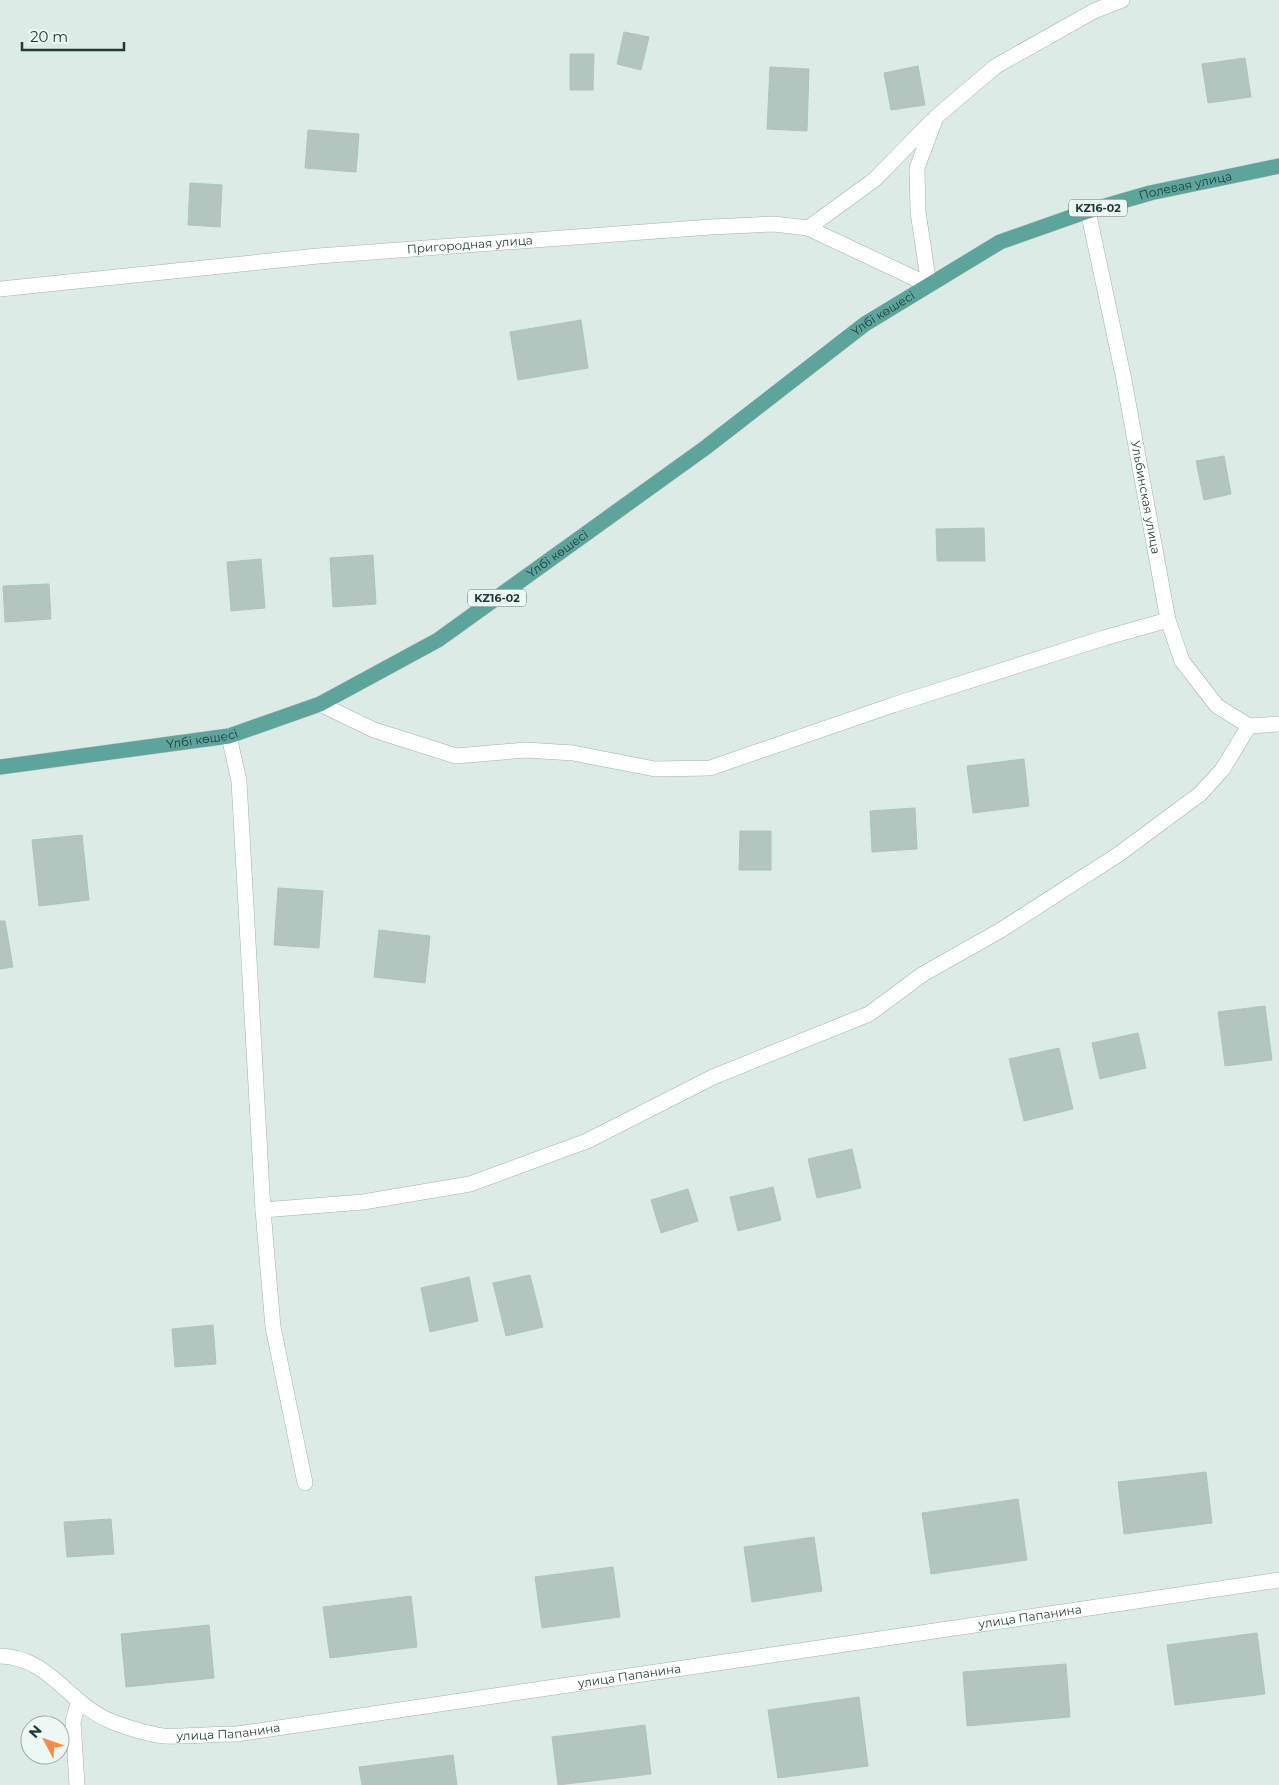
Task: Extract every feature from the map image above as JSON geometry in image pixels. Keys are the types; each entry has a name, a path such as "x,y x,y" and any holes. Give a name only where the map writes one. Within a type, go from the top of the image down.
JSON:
{"main road":[{"name":"Полевая улица","path":"929,285 1000,242 1088,211 1150,193 1279,166"},
{"name":"Үлбі көшесі","path":"0,767 229,736 320,704 438,640 705,448 865,324 929,285"}],"street":[{"path":"808,228 874,180 936,117 996,66 1094,11 1122,0"},
{"path":"929,285 918,212 917,168 936,117"},
{"name":"Ульбинская улица","path":"1088,211 1124,375 1168,620 1182,661 1218,706 1249,726"},
{"name":"Пригородная улица","path":"0,289 318,256 774,224 808,228 929,285"},
{"path":"320,704 374,730 456,756 526,750 573,753 655,768 710,768 893,705 1104,638 1168,620"},
{"path":"263,1210 363,1202 470,1184 587,1141 713,1077 869,1014 923,974 1001,930 1119,854 1192,800 1222,770 1249,726 1279,724"},
{"path":"229,736 239,781 263,1210 273,1326 305,1483"},
{"name":"улица Папанина","path":"0,1656 14,1656 43,1669 86,1708 112,1722 163,1736 237,1734 1279,1580"},
{"path":"77,1785 73,1721 79,1701"}],"building":[{"path":"624,32 649,37 641,70 617,64"},
{"path":"570,54 594,54 593,90 570,90"},
{"path":"1245,58 1251,97 1208,103 1202,64"},
{"path":"918,66 925,105 891,110 884,73"},
{"path":"770,67 809,69 807,131 767,129"},
{"path":"308,130 359,134 356,172 305,168"},
{"path":"190,183 222,185 220,227 188,225"},
{"path":"581,320 588,368 518,380 510,332"},
{"path":"1224,456 1231,494 1204,500 1196,461"},
{"path":"984,528 985,561 937,561 936,529"},
{"path":"373,555 376,604 333,607 330,558"},
{"path":"261,559 265,608 231,611 227,562"},
{"path":"49,584 51,619 5,622 3,586"},
{"path":"1024,759 1029,806 973,813 967,766"},
{"path":"915,808 917,849 872,852 870,811"},
{"path":"740,831 771,831 771,870 739,870"},
{"path":"82,835 89,900 39,906 32,840"},
{"path":"278,888 323,891 319,948 274,945"},
{"path":"0,921 5,921 13,967 0,969"},
{"path":"379,930 430,936 425,983 374,977"},
{"path":"1265,1006 1272,1060 1225,1066 1218,1012"},
{"path":"1138,1033 1146,1068 1100,1079 1092,1043"},
{"path":"1059,1048 1073,1109 1024,1121 1009,1059"},
{"path":"852,1149 861,1188 817,1198 808,1159"},
{"path":"773,1187 781,1220 738,1231 730,1197"},
{"path":"688,1189 698,1221 661,1233 651,1200"},
{"path":"530,1275 543,1327 506,1336 493,1283"},
{"path":"469,1277 478,1321 430,1332 421,1288"},
{"path":"213,1325 216,1364 175,1367 172,1329"},
{"path":"1206,1472 1212,1523 1124,1534 1118,1482"},
{"path":"1018,1499 1027,1560 931,1574 922,1513"},
{"path":"111,1519 114,1554 67,1557 64,1522"},
{"path":"814,1537 822,1591 752,1602 744,1547"},
{"path":"613,1567 620,1617 542,1628 535,1577"},
{"path":"411,1596 417,1647 330,1658 323,1607"},
{"path":"209,1625 214,1678 126,1687 121,1634"},
{"path":"1257,1633 1265,1694 1175,1705 1167,1645"},
{"path":"1066,1664 1070,1717 967,1726 963,1672"},
{"path":"859,1697 868,1766 778,1778 768,1710"},
{"path":"645,1725 651,1774 558,1785 552,1737"},
{"path":"453,1755 457,1785 362,1785 359,1767"}]}
